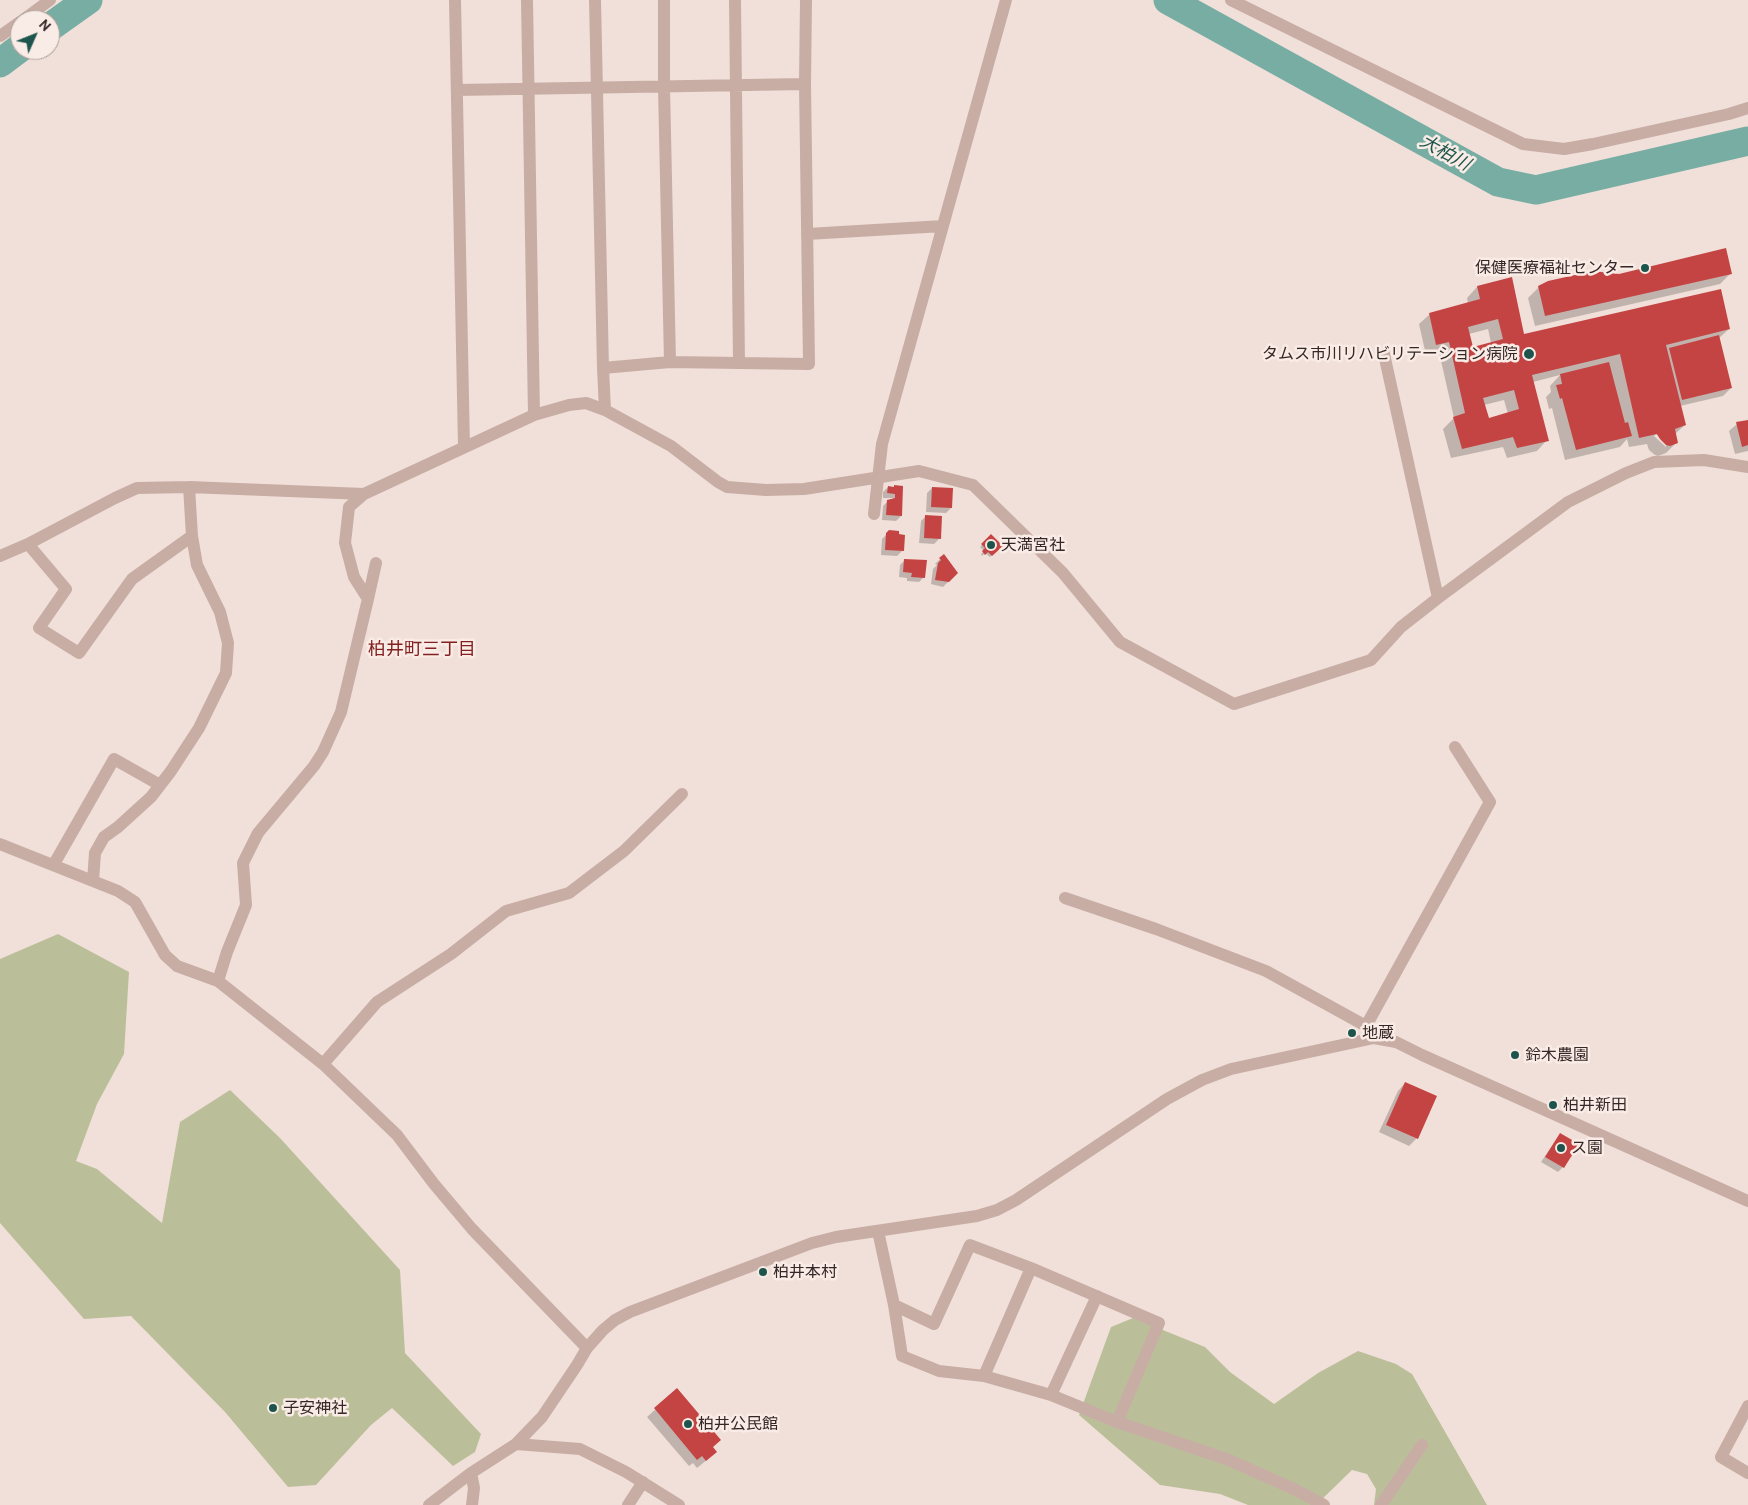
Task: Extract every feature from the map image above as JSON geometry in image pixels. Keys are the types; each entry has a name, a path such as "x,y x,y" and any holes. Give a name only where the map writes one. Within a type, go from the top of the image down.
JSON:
{"street":[{"path":"36,10 50,0"},
{"path":"455,0 464,447"},
{"path":"527,0 534,415"},
{"path":"595,0 602,368 606,410"},
{"path":"664,0 670,362"},
{"path":"734,0 739,363"},
{"path":"602,368 670,362 809,364 805,84 806,0"},
{"path":"874,514 882,444 1006,0"},
{"path":"1231,0 1524,144 1564,149 1583,146 1729,114 1748,108"},
{"path":"457,90 805,84"},
{"path":"807,234 943,226"},
{"path":"1384,354 1438,598"},
{"path":"368,600 354,577 344,544 349,507 364,494 534,415 586,403 606,410 671,446 727,487 766,490 804,489 919,471 972,485 1063,573 1120,642 1234,704 1371,660 1401,627 1568,502 1626,472 1654,462 1704,460 1748,467"},
{"path":"0,556 28,544 137,488 189,487 364,494"},
{"path":"93,880 95,854 104,837 118,828 151,797 171,771 199,728 226,673 228,643 220,612 197,565 192,536 189,487"},
{"path":"28,544 66,589 39,628 79,653 132,579 192,536"},
{"path":"218,981 227,952 246,905 243,863 258,833 314,766 323,752 342,712 376,563"},
{"path":"1366,1026 1490,802 1455,747"},
{"path":"54,864 114,759 160,785"},
{"path":"323,1064 377,1002 451,954 506,911 569,893 624,851 682,794"},
{"path":"0,844 118,890 135,902 164,955 178,966 218,981 323,1064 397,1135 434,1184 472,1229 587,1348"},
{"path":"1065,898 1156,929 1266,971 1366,1026 1374,1038"},
{"path":"429,1505 471,1473 516,1444 542,1417 578,1366 587,1348 615,1320 630,1312 812,1243 836,1237 977,1216 998,1210 1016,1200 1167,1099 1202,1080 1231,1069 1374,1038 1396,1042 1748,1201"},
{"path":"878,1231 894,1305 902,1356 939,1370 984,1376 1050,1396 1117,1422 1229,1460 1296,1490 1324,1505"},
{"path":"894,1305 934,1324 970,1245 1031,1268 1159,1323 1117,1422"},
{"path":"984,1376 1031,1268"},
{"path":"1050,1396 1097,1296"},
{"path":"1748,1406 1721,1458 1748,1473"},
{"path":"516,1444 580,1449 626,1472 679,1505"},
{"path":"1381,1505 1422,1445"},
{"path":"471,1473 474,1488 472,1505"},
{"path":"628,1505 642,1482"}],"green space":[{"path":"58,934 129,972 124,1054 97,1104 76,1161 97,1169 162,1223 180,1122 230,1090 280,1138 400,1270 405,1353 481,1434 475,1452 453,1466 392,1408 371,1425 316,1485 288,1487 225,1412 131,1316 84,1319 0,1223 0,959"},
{"path":"1133,1318 1205,1347 1230,1372 1274,1404 1318,1373 1358,1351 1396,1364 1412,1374 1487,1505 1374,1505 1376,1489 1367,1474 1352,1470 1316,1505 1248,1505 1220,1494 1160,1485 1079,1415 1111,1327"}],"building":[{"path":"1726,248 1732,274 1545,316 1538,286 1548,281 1593,271 1619,274"},
{"path":"1512,277 1524,334 1721,289 1730,329 1666,345 1686,425 1675,429 1678,443 1670,446 1666,445 1657,434 1639,438 1620,354 1532,375 1549,441 1517,448 1513,437 1462,449 1453,417 1465,413 1449,342 1436,345 1429,313 1480,299 1477,286","holes":["1498,319 1503,339 1473,347 1468,327","1514,390 1519,409 1489,418 1483,398"]},
{"path":"1719,335 1732,388 1682,400 1669,348"},
{"path":"1609,362 1625,423 1628,422 1632,436 1576,450 1562,398 1560,399 1556,385 1562,384 1560,374"},
{"path":"1748,420 1748,445 1742,447 1736,422"},
{"path":"894,485 903,486 902,516 886,515 887,500 895,498 895,494 887,493 888,486 894,487"},
{"path":"932,487 953,488 952,508 931,507"},
{"path":"925,515 942,516 941,539 924,538"},
{"path":"889,530 899,531 899,534 905,535 904,551 885,550 886,533"},
{"path":"991,534 1003,546 992,556 988,552 985,555 982,551 985,548 981,544"},
{"path":"944,554 958,573 949,582 935,580 938,563 941,560 939,558"},
{"path":"904,559 927,560 925,578 911,577 912,573 903,572"},
{"path":"1405,1082 1437,1096 1418,1139 1386,1125"},
{"path":"1560,1133 1579,1144 1564,1168 1545,1157"},
{"path":"677,1388 721,1440 713,1447 717,1452 706,1461 702,1456 697,1460 654,1408"}],"waterway":[{"name":"大柏川","path":"60,20 88,0"},
{"name":"大柏川","path":"1168,0 1498,182 1536,190 1748,141"},
{"name":"大柏川","path":"0,63 10,56"}],"place":[{"name":"保健医療福祉センター","path":"1645,268"},
{"name":"タムス市川リハビリテーション病院","path":"1529,354"},
{"name":"天満宮社","path":"991,545"},
{"name":"地蔵","path":"1352,1033"},
{"name":"鈴木農園","path":"1515,1055"},
{"name":"柏井新田","path":"1553,1105"},
{"name":"ス園","path":"1561,1148"},
{"name":"柏井本村","path":"763,1272"},
{"name":"子安神社","path":"273,1408"},
{"name":"柏井公民館","path":"688,1424"}],"district":[{"name":"柏井町三丁目","path":"422,650"}]}
